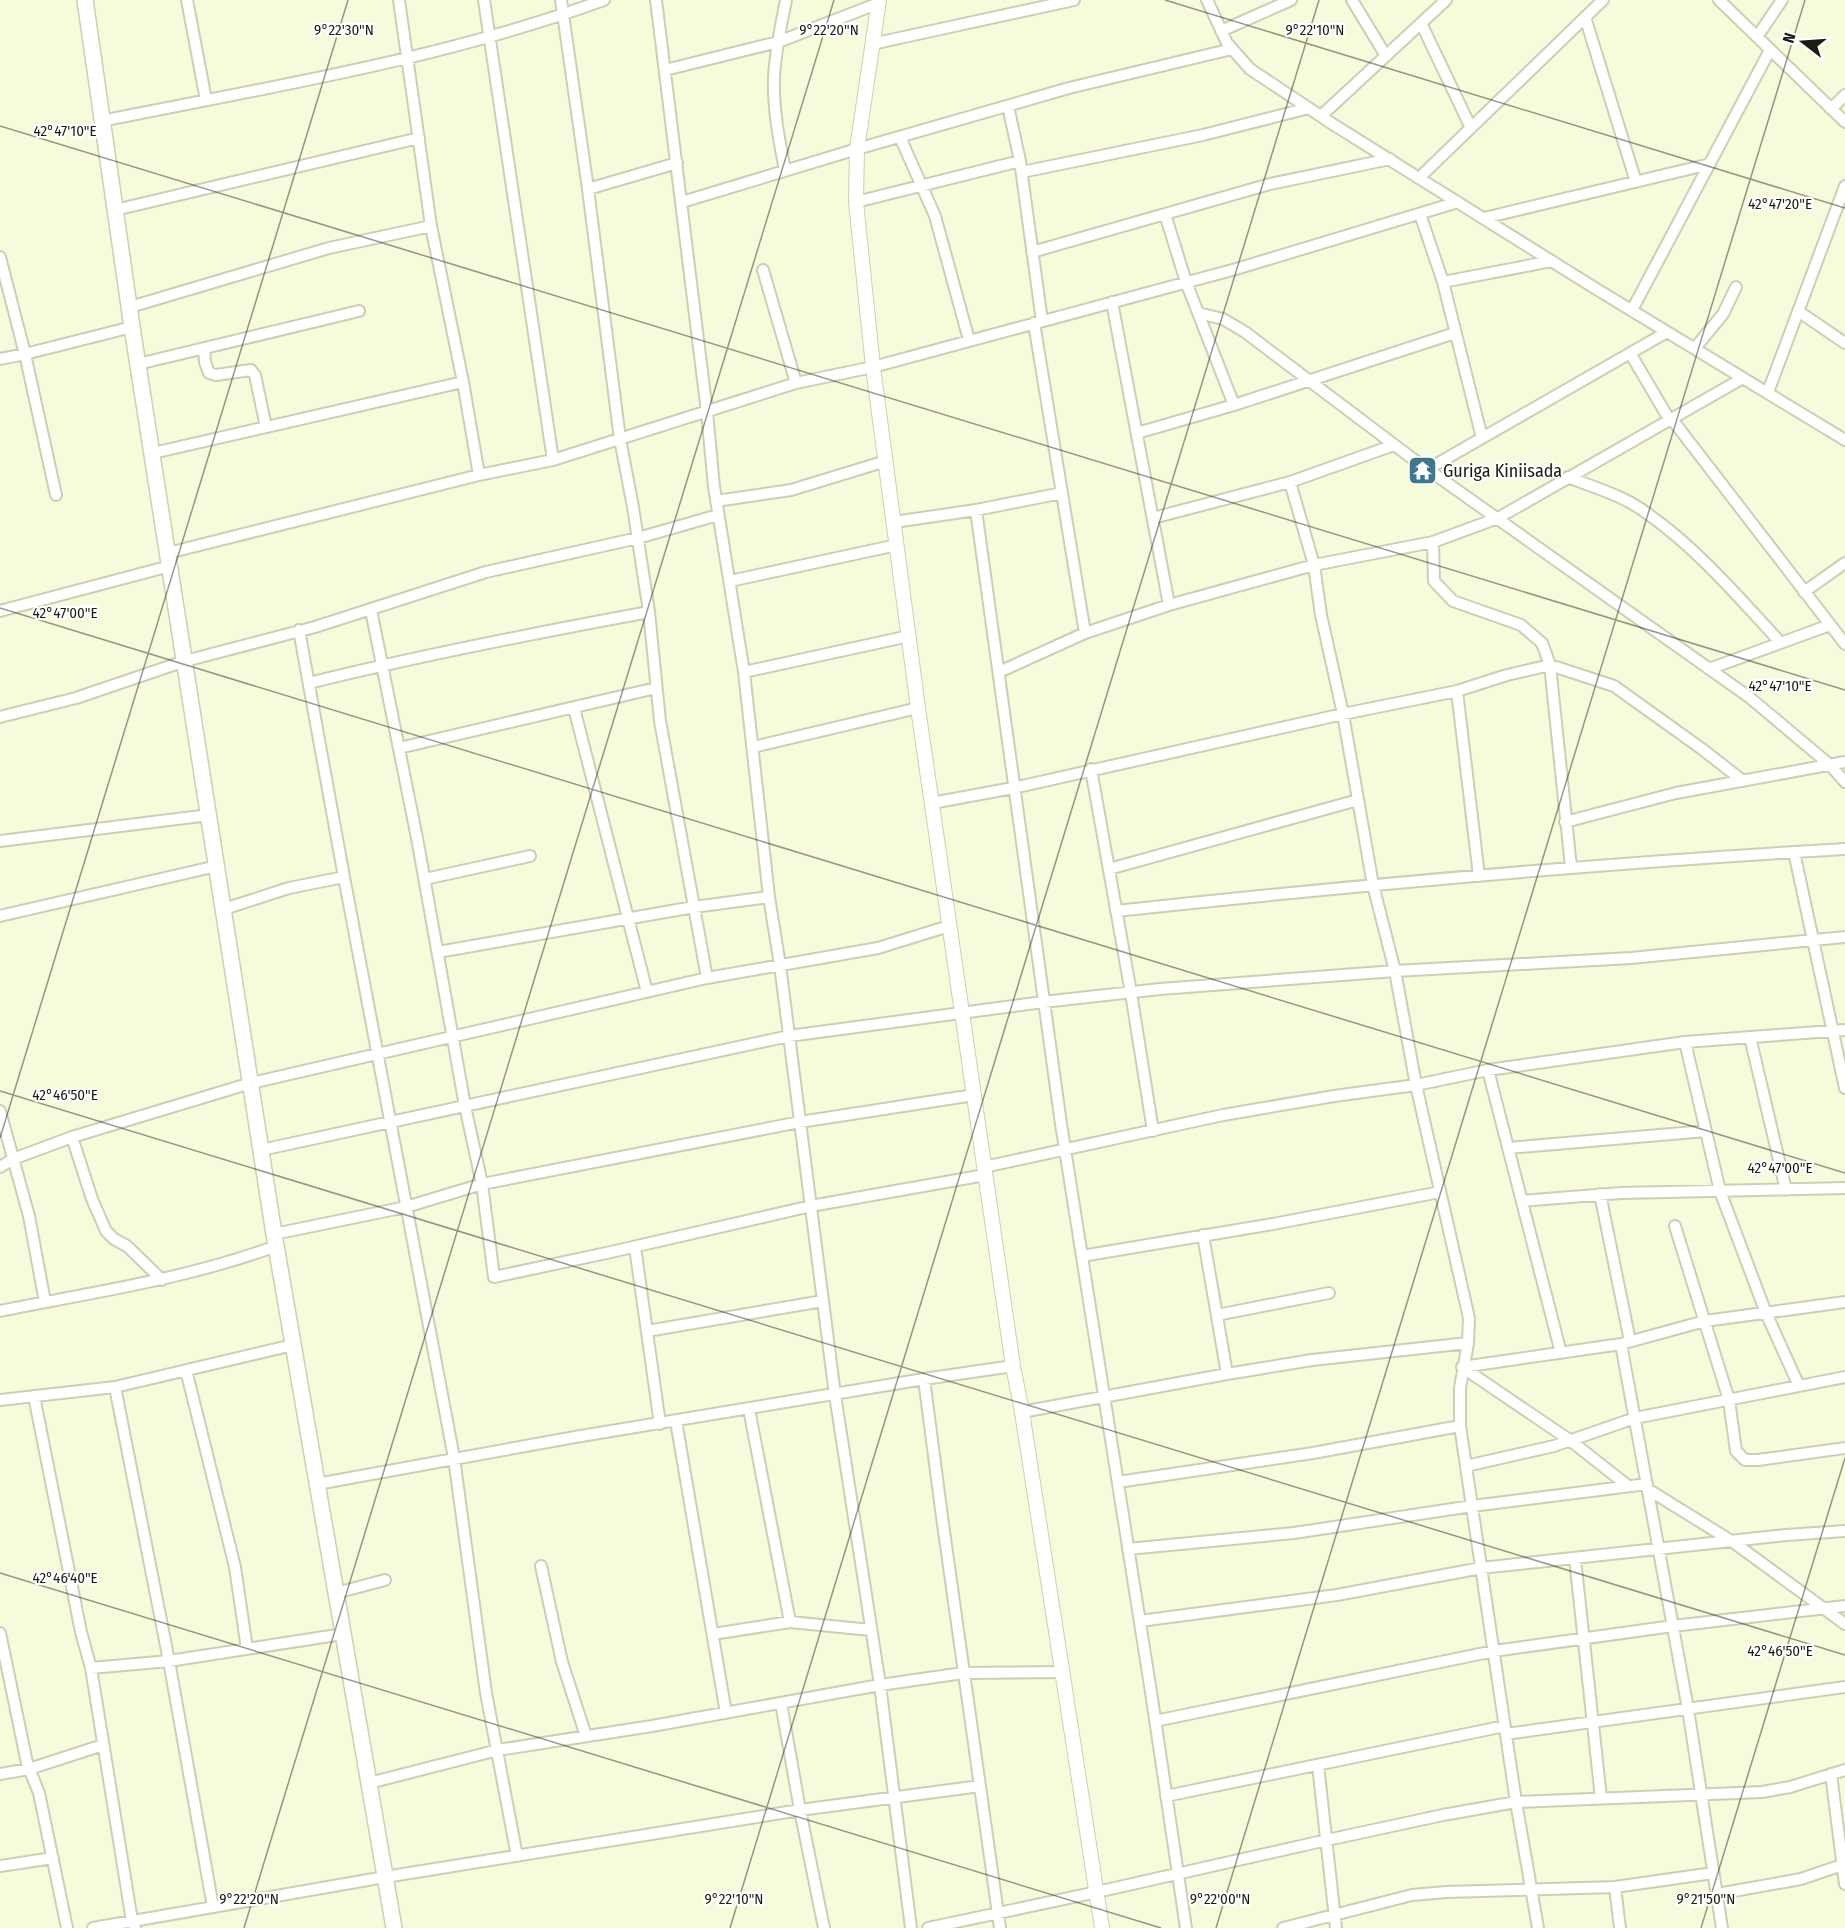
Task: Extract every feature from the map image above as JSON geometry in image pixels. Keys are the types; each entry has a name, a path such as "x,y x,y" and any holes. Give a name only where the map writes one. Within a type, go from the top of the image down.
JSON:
{"main road":[{"path":"85,0 132,327 275,1240 394,1928"}],"street":[{"path":"187,0 206,100"},
{"path":"399,0 431,226 480,475"},
{"path":"484,0 553,460"},
{"path":"561,0 620,439 649,612 660,721 707,978"},
{"path":"101,121 408,58 490,38 604,0"},
{"path":"656,0 716,501 744,672 769,897 780,965 835,1395 880,1685 911,1928"},
{"path":"785,171 776,124 774,79 786,0"},
{"path":"872,44 1074,0"},
{"path":"1207,0 1227,43 1250,69 1322,117 1552,261 1845,440"},
{"path":"1221,31 1291,0"},
{"path":"1352,0 1386,56"},
{"path":"1419,178 1603,0"},
{"path":"1719,0 1845,122"},
{"path":"1757,37 1782,0"},
{"path":"1322,117 1443,1"},
{"path":"665,70 778,42 879,2"},
{"path":"879,2 857,149 856,202 873,367 918,708 1013,1366 1102,1928"},
{"path":"1585,17 1636,182"},
{"path":"1421,23 1471,128"},
{"path":"682,202 1069,88 1232,49"},
{"path":"1632,310 1770,50"},
{"path":"1832,109 1845,95"},
{"path":"1008,106 1021,166 1038,322 1062,494 1085,633"},
{"path":"856,202 1021,166 1203,135 1309,108"},
{"path":"900,137 935,216 969,340"},
{"path":"115,210 419,138"},
{"path":"1032,252 1270,184 1389,159"},
{"path":"588,189 677,163"},
{"path":"1484,218 1710,164"},
{"path":"1768,392 1845,186"},
{"path":"0,611 169,559 480,475 553,460 795,383 873,367 1186,282 1458,202"},
{"path":"1165,214 1186,282 1234,405"},
{"path":"1420,214 1443,282 1482,438"},
{"path":"130,307 329,248 431,226"},
{"path":"0,257 25,354 56,495"},
{"path":"1443,282 1552,261"},
{"path":"763,270 795,383"},
{"path":"1695,348 1723,314 1737,287"},
{"path":"1112,302 1169,605"},
{"path":"138,364 359,311"},
{"path":"1798,311 1845,343"},
{"path":"1198,313 1223,320 1245,332 1394,445 1749,697 1830,765 1845,782"},
{"path":"0,359 132,327"},
{"path":"1428,469 1667,332"},
{"path":"1137,433 1234,405 1455,333"},
{"path":"204,348 209,373 216,375 251,370 255,375 266,427"},
{"path":"1630,353 1670,419 1845,644"},
{"path":"999,672 1085,633 1169,605 1314,565 1433,542 1498,518 1743,378"},
{"path":"153,453 463,382"},
{"path":"1153,518 1290,482 1394,445"},
{"path":"716,501 791,490 886,461"},
{"path":"1568,477 1627,501 1648,513 1708,564 1781,643"},
{"path":"1290,482 1314,565 1321,615 1343,714 1373,885 1395,971 1416,1085 1469,1318 1468,1343 1460,1388 1460,1426 1516,1802 1538,1928"},
{"path":"894,522 1062,494"},
{"path":"976,510 1065,1151 1186,1928"},
{"path":"0,717 76,699 185,661 315,627 486,572 638,538 718,515"},
{"path":"1433,542 1434,580 1453,601 1521,626 1542,643 1551,665 1571,867"},
{"path":"730,581 897,545"},
{"path":"1804,592 1845,562"},
{"path":"370,610 425,879 465,1106 482,1184 494,1277 811,1206 985,1171 1223,1115 1416,1085 1488,1070 1685,1042 1845,1030"},
{"path":"309,683 382,665 649,612"},
{"path":"1709,669 1830,625"},
{"path":"299,630 454,1458 486,1693 517,1856"},
{"path":"744,672 909,636"},
{"path":"932,802 1013,788 1091,769 1456,691 1507,675 1551,665 1614,686 1743,781"},
{"path":"399,748 656,688"},
{"path":"1456,691 1479,876"},
{"path":"574,708 647,992"},
{"path":"753,747 918,708"},
{"path":"1565,822 1676,793 1845,762"},
{"path":"1091,769 1153,1131"},
{"path":"1108,869 1358,800"},
{"path":"0,841 209,815"},
{"path":"1116,911 1571,867 1845,849"},
{"path":"1794,852 1845,1088"},
{"path":"425,879 530,856"},
{"path":"0,916 217,866"},
{"path":"224,909 289,888 344,877"},
{"path":"438,952 694,907 769,897"},
{"path":"0,1167 13,1159 72,1137 251,1083 707,978 878,948 949,926"},
{"path":"261,1150 789,1036 1043,1002 1131,993 1395,971 1631,958 1845,937"},
{"path":"1750,1037 1786,1190"},
{"path":"1685,1042 1720,1191 1766,1313 1799,1386"},
{"path":"1488,1070 1561,1353"},
{"path":"0,1311 162,1280 238,1260 275,1240 406,1207 482,1184 800,1122 974,1095"},
{"path":"0,1112 29,1216 45,1302"},
{"path":"1508,1148 1706,1131"},
{"path":"72,1137 92,1199 106,1231 127,1246 162,1280"},
{"path":"1522,1201 1600,1194 1845,1188"},
{"path":"1082,1256 1440,1192"},
{"path":"1600,1194 1626,1343 1635,1418 1689,1709 1722,1928"},
{"path":"1675,1226 1729,1400 1736,1451 1745,1460 1758,1460 1845,1449"},
{"path":"1203,1235 1227,1374"},
{"path":"635,1247 660,1424"},
{"path":"1216,1315 1329,1293"},
{"path":"647,1331 823,1301"},
{"path":"1462,1367 1626,1343 1705,1321 1845,1302"},
{"path":"1022,1412 1312,1360 1468,1343"},
{"path":"0,1400 115,1388 293,1345"},
{"path":"317,1484 454,1458 1013,1366"},
{"path":"1462,1367 1571,1441 1628,1486"},
{"path":"186,1370 235,1567 247,1649"},
{"path":"1466,1466 1571,1441 1635,1418 1845,1377"},
{"path":"924,1379 1000,1928"},
{"path":"115,1388 169,1661 213,1907"},
{"path":"34,1396 81,1632 91,1668 133,1924"},
{"path":"749,1409 790,1622"},
{"path":"676,1421 726,1713"},
{"path":"1118,1482 1313,1453 1460,1426"},
{"path":"1128,1549 1294,1533 1472,1506 1628,1486 1648,1487 1733,1542 1845,1624"},
{"path":"1140,1621 1337,1595 1481,1568 1845,1531"},
{"path":"1575,1559 1601,1798"},
{"path":"541,1566 562,1662 586,1736"},
{"path":"336,1593 385,1580"},
{"path":"1155,1721 1494,1651 1673,1626 1845,1606"},
{"path":"713,1634 790,1622 871,1629"},
{"path":"0,1633 29,1769 39,1793 68,1928"},
{"path":"91,1668 169,1661 343,1634"},
{"path":"369,1784 498,1750 880,1685 963,1673 1062,1672"},
{"path":"1166,1796 1318,1764 1506,1730 1689,1709 1845,1687"},
{"path":"781,1703 824,1928"},
{"path":"0,1774 29,1769 103,1745"},
{"path":"1318,1764 1336,1928"},
{"path":"928,1928 1443,1815 1516,1802 1762,1792 1790,1787 1845,1770"},
{"path":"1831,1774 1845,1884"},
{"path":"93,1928 133,1924 213,1907 385,1877 800,1810 980,1786"},
{"path":"0,1866 53,1857"},
{"path":"1717,1894 1801,1878 1843,1865"},
{"path":"1283,1928 1412,1895 1615,1887 1713,1874"},
{"path":"1615,1887 1620,1928"}],"place":[{"name":"Guriga Kiniisada","path":"1422,471"}]}
